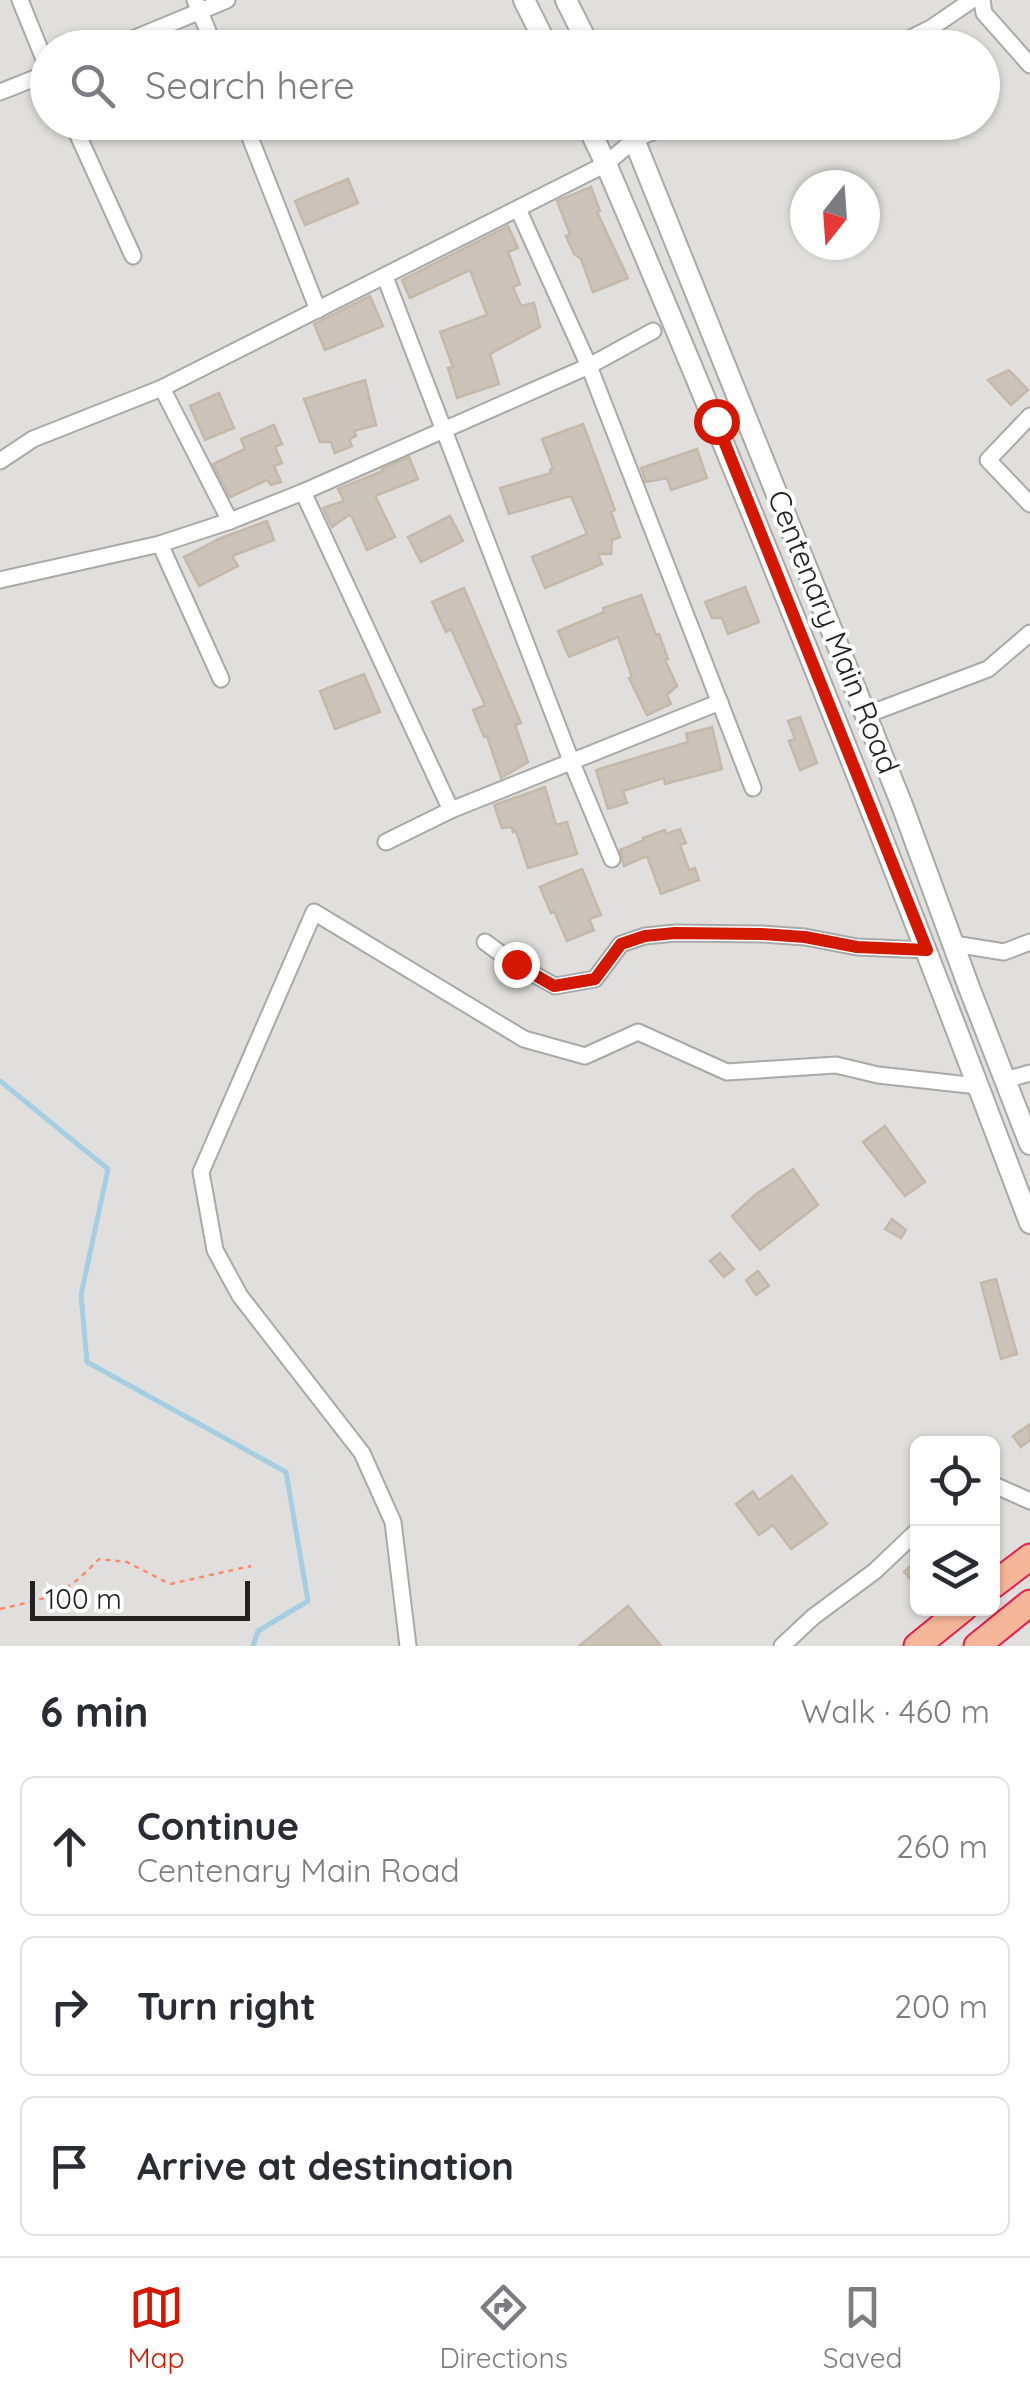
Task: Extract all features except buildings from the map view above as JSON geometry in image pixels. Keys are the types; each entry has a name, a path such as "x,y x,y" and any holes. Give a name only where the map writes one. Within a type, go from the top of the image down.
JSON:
{"highway":[{"path":"1000,1580 1030,1557"},
{"path":"977,1646 1030,1603"},
{"path":"916,1646 954,1616"}],"street":[{"path":"20,0 32,30"},
{"path":"148,30 198,6 227,0"},
{"path":"524,0 539,30"},
{"path":"566,0 581,30"},
{"path":"927,30 972,0"},
{"path":"982,0 984,13 999,30"},
{"path":"198,6 208,30"},
{"path":"1000,31 1030,64"},
{"path":"0,92 30,79"},
{"path":"80,140 133,256"},
{"path":"251,140 318,310"},
{"name":"Centenary Main Road","path":"595,140 716,421 881,831 1030,1223"},
{"path":"0,461 34,439 162,388 606,164 624,140"},
{"name":"Centenary Main Road","path":"636,140 909,822 1030,1144"},
{"path":"518,209 589,366 753,788"},
{"path":"385,277 612,859"},
{"path":"0,580 160,544 230,521 589,366 654,331"},
{"path":"162,388 230,521"},
{"path":"1030,416 988,460 1030,504"},
{"path":"303,492 451,810"},
{"path":"160,544 221,679"},
{"path":"866,715 988,669 1030,633"},
{"path":"386,842 451,810 720,702"},
{"path":"881,831 909,822"},
{"path":"408,1646 392,1522 362,1453 240,1296 215,1250 201,1172 314,912 524,1039 584,1056 638,1032 727,1072 836,1065 878,1075 978,1086"},
{"path":"485,942 554,986 595,979 621,944 645,936 675,933 776,935 857,947 927,950"},
{"path":"954,944 1004,952 1030,942"},
{"path":"1006,1080 1030,1072"},
{"path":"1000,1488 1030,1501"},
{"path":"782,1646 910,1538"}],"path":[{"path":"0,1609 61,1593 99,1559 127,1562 170,1584 251,1566"}],"shaded area":[{"path":"0,0 1030,0 1030,1646 0,1646"}],"waterway":[{"path":"0,1081 108,1169 81,1295 87,1362 286,1472 308,1601 258,1631 253,1646"}],"route":[{"path":"516,964 554,986 595,979 621,944 645,936 675,933 761,934 857,947 927,950 716,421"}]}
